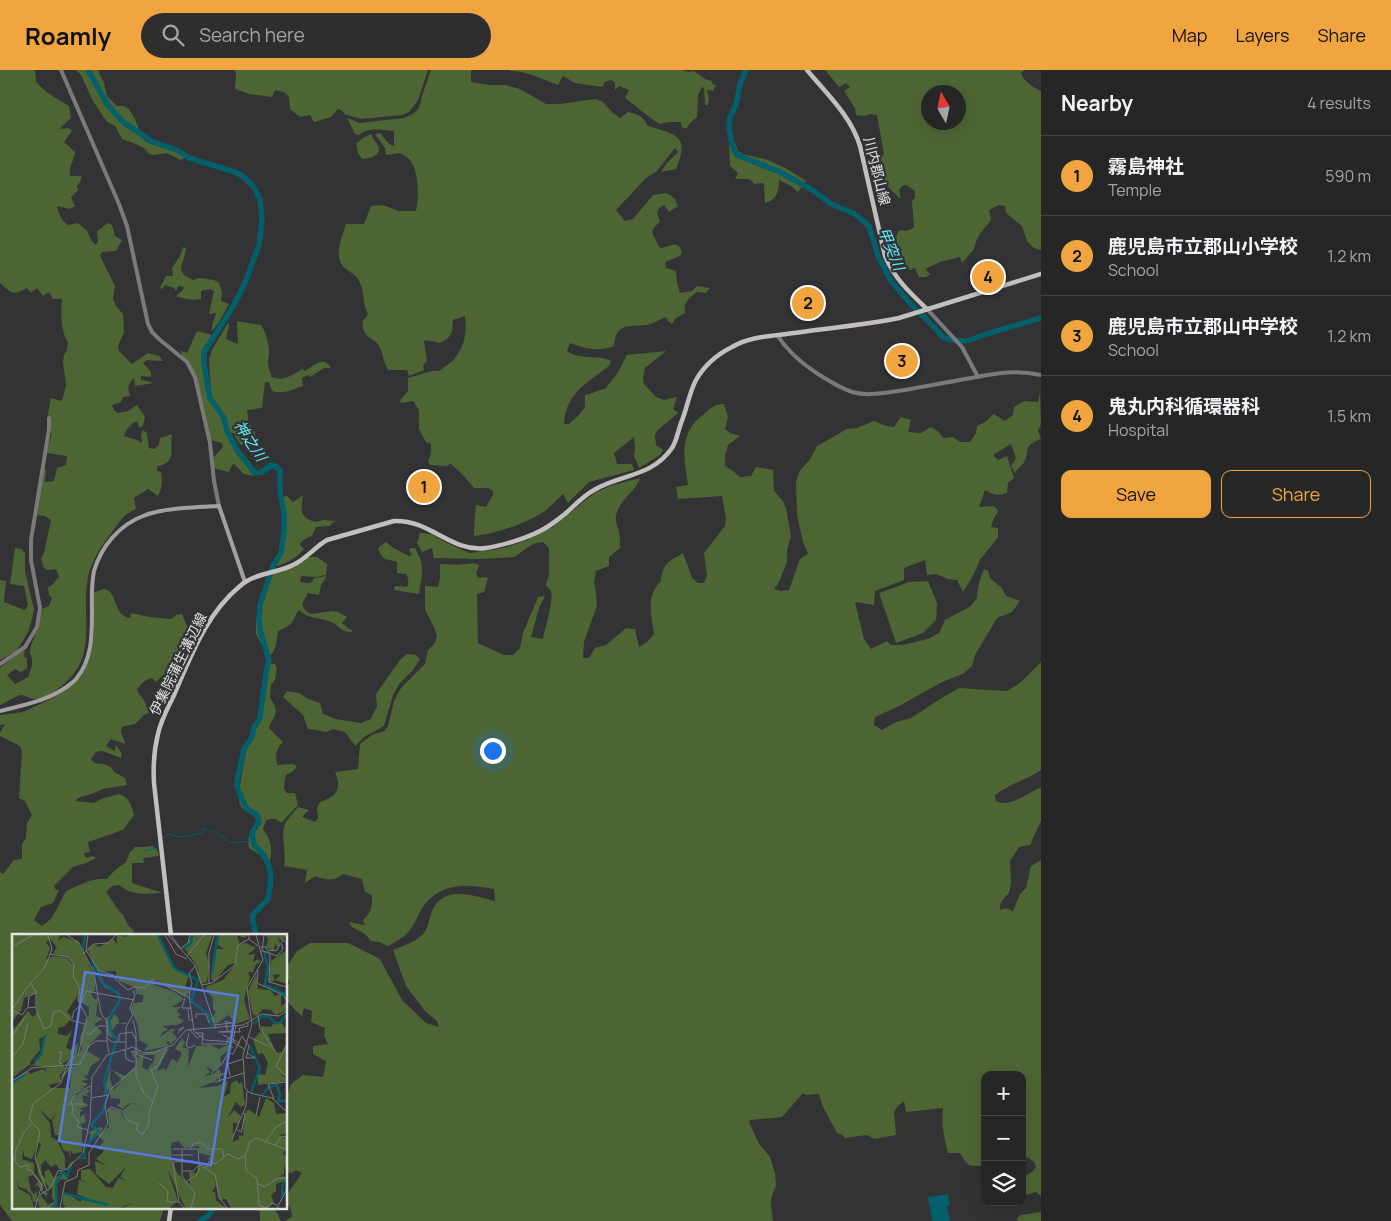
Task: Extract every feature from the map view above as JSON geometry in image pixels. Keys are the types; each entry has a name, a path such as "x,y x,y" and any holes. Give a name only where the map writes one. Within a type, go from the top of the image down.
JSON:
{"main road":[{"name":"川内郡山線","path":"807,70 847,118 856,132 885,256 890,268 906,289 927,308"},
{"name":"伊集院蒲生溝辺線","path":"171,934 154,783 153,764 158,732 178,684 208,622 228,598 245,582 300,562 327,540 394,521 404,520 418,524 454,544 476,550 501,545 540,532 593,490 642,472 661,460 673,447 696,380 707,366 724,352 738,344 759,337 876,322 913,314 927,308 1041,274"},
{"path":"0,711 49,698 76,680 89,654 92,637 92,587 94,572 105,547 127,524 142,516 168,510 219,506 245,582"},
{"path":"169,1221 171,1208"}],"street":[{"path":"61,70 124,218 148,324 152,332 159,339 187,362 195,377 210,444 219,506"},
{"path":"927,308 962,347 978,377"},
{"path":"777,335 784,346 797,359 833,383 852,392 878,394 1007,372 1027,372 1041,375"},
{"path":"0,664 25,647 37,627 40,608 31,560 31,540 49,418"}],"green space":[{"path":"0,70 35,70 36,82 47,92 69,106 71,118 59,129 69,128 72,131 64,142 75,152 70,176 82,176 77,186 78,190 71,197 75,206 70,209 57,206 68,225 78,223 87,231 91,240 96,245 98,241 97,231 108,223 112,225 115,236 122,240 116,251 102,252 100,256 115,286 113,299 123,314 124,332 118,346 119,351 132,364 148,353 159,356 163,361 147,360 143,363 151,372 151,377 141,376 141,380 154,383 135,386 134,378 129,386 130,396 123,397 121,402 112,405 118,413 128,411 137,405 145,417 143,426 139,428 138,422 134,422 127,429 124,436 142,443 141,435 143,430 147,433 149,448 154,449 159,445 160,438 172,434 170,458 168,462 157,466 157,471 161,472 162,478 158,496 148,489 134,498 136,509 122,519 104,543 93,562 87,583 85,648 75,672 65,683 39,699 21,695 0,705 0,668 20,652 25,651 24,657 27,658 27,668 21,672 15,669 7,675 15,684 28,677 32,666 31,645 38,628 42,609 49,606 52,598 49,595 48,587 59,577 56,569 48,570 44,568 41,559 51,520 45,516 34,515 43,469 46,469 45,482 54,481 57,468 66,465 67,456 46,453 51,436 51,423 48,414 51,398 62,401 66,385 63,362 68,342 62,327 62,299 53,299 49,292 43,296 37,288 31,293 27,288 15,293 0,283"},
{"path":"76,70 98,70 107,96 117,106 124,106 129,109 142,138 148,143 166,146 187,156 181,160 167,153 149,154 138,145 122,139 115,126 107,122 93,101 81,75"},
{"path":"235,70 428,70 418,100 409,112 402,115 361,119 344,114 343,111 338,109 331,117 314,122 310,115 300,117 290,109 289,97 284,92 275,90 272,97 249,94 235,89"},
{"path":"431,70 471,70 471,82 505,85 520,89 546,104 595,99 602,101 620,118 628,112 642,117 647,125 675,136 679,140 682,149 676,169 661,172 678,152 675,148 657,171 645,179 616,210 625,221 633,219 653,195 667,193 675,199 678,206 669,212 664,205 659,208 657,213 660,222 654,227 652,232 659,247 662,248 675,244 680,247 682,253 665,263 666,268 676,271 680,293 692,291 697,286 710,288 706,293 697,292 689,298 685,306 685,313 676,318 672,324 666,317 649,324 624,327 617,333 614,346 592,349 570,343 567,351 578,356 611,361 609,366 573,397 566,413 564,424 569,424 585,407 585,395 605,389 617,374 627,355 666,351 645,368 643,378 644,384 656,397 664,400 677,397 673,409 678,413 658,430 655,435 656,445 663,450 660,455 639,468 634,456 634,437 614,453 617,464 632,464 634,470 589,482 568,503 563,494 548,509 518,525 474,536 476,505 486,507 493,495 493,491 488,488 474,488 450,463 448,466 430,465 428,462 431,444 426,442 419,429 419,410 413,401 401,403 400,400 408,391 408,378 432,371 439,371 455,358 464,338 465,316 453,320 451,334 444,341 440,343 424,341 427,361 423,365 424,370 409,376 407,370 388,370 379,346 364,330 363,320 368,314 359,281 342,264 339,254 346,224 364,224 371,206 383,205 399,211 416,211 418,199 417,178 410,160 400,153 386,155 385,148 375,134 380,133 389,144 394,146 394,131 371,130 359,135 355,134 347,118 360,123 404,118 413,114 419,108"},
{"path":"510,70 682,70 694,71 716,85 713,91 707,90 708,105 705,105 704,88 702,87 698,95 697,117 687,128 682,128 681,122 660,124 655,121 625,98 629,90 619,86 615,90 615,83 610,80 604,83 603,87 575,83 563,76 558,85 528,74"},
{"path":"825,70 1024,70 1021,73 1024,79 1041,91 1041,250 1034,248 1027,241 1022,226 1006,213 1005,206 999,205 989,210 991,220 979,235 974,249 962,263 960,257 940,262 925,269 930,274 926,277 919,277 915,268 910,270 903,262 891,265 885,251 894,243 898,232 914,227 912,201 915,198 915,191 903,185 899,190 901,199 885,183 874,161 884,154 877,115 856,115 855,108 844,91 850,87 846,83 839,87"},
{"path":"371,134 378,145 379,151 373,157 362,159 356,144"},
{"path":"735,142 738,151 743,154 768,160 806,181 798,192 779,180 779,188 775,197 765,203 764,184 754,184 748,179 735,179 738,173 730,166 729,146"},
{"path":"183,247 186,248 181,266 183,273 193,280 199,278 214,280 219,283 222,292 221,301 229,304 212,331 216,313 209,314 214,291 210,289 201,291 201,299 192,300 176,296 184,287 178,286 176,291 174,288 165,285 162,289 160,288 166,276 173,276 172,268 180,256"},
{"path":"237,321 261,325 263,328 268,342 268,365 272,377 280,379 288,377 302,369 305,371 319,362 325,362 331,368 324,368 310,377 308,375 302,378 303,386 288,391 272,391 269,382 265,382 262,408 247,410 248,421 255,434 254,441 241,445 234,433 229,433 254,476 244,474 234,464 229,472 213,468 213,458 223,447 222,443 210,440 199,389 188,362 182,356 181,351 187,353 197,331 212,335 201,352 206,392 211,392 209,360 212,350 228,323 226,339 238,344"},
{"path":"1040,392 1041,424 1038,430 1041,439 1028,447 1023,464 1015,473 1011,466 1016,458 1011,444 993,455 998,460 1007,456 1014,478 1008,483 1007,493 996,494 985,490 979,507 994,506 998,511 991,527 998,528 998,537 980,560 963,592 957,580 948,579 936,574 927,575 925,560 904,568 904,580 875,591 874,605 855,602 864,639 871,649 887,641 891,645 902,645 928,639 939,633 945,620 971,606 977,598 984,569 988,571 990,578 1002,588 1006,596 1020,601 1012,612 997,618 975,655 972,666 963,674 942,682 875,717 874,725 882,730 896,722 911,718 959,688 1007,691 1020,683 1041,662 1041,770 995,795 996,801 1007,803 1041,787 1041,821 1030,845 1019,847 1010,861 1011,883 1009,893 1002,900 1000,910 1006,908 1013,911 1020,894 1026,888 1031,866 1041,860 1041,1196 1036,1192 1026,1195 1026,1176 1036,1167 1033,1161 1026,1158 1026,1071 981,1071 981,1165 970,1165 960,1153 948,1153 944,1136 943,1108 906,1112 904,1101 894,1112 896,1135 874,1139 867,1135 845,1138 837,1133 823,1107 819,1094 806,1095 803,1093 782,1117 751,1120 749,1122 758,1142 770,1157 775,1173 776,1185 771,1199 773,1221 285,1221 292,1217 291,1209 288,1205 288,1193 302,1173 296,1170 292,1173 288,1172 288,1093 291,1084 303,1075 323,1077 326,1061 313,1054 313,1046 328,1044 324,1036 325,1028 311,1022 312,1011 304,1008 302,1016 288,1002 288,984 290,983 288,965 297,951 310,943 348,943 380,959 402,1000 426,1023 439,1027 437,1021 425,1011 406,986 393,950 415,941 423,934 427,928 432,911 444,897 460,894 495,901 494,889 463,886 444,890 428,901 407,933 388,946 371,941 365,934 352,927 349,922 365,925 363,920 371,909 372,895 365,892 362,879 343,874 330,880 315,876 305,883 307,870 284,866 283,834 285,824 298,807 309,810 302,817 315,822 318,818 317,808 320,802 330,798 338,788 335,772 358,769 360,744 372,735 384,731 388,726 394,701 401,688 425,664 428,650 435,643 437,636 425,610 425,586 438,587 440,564 458,565 474,563 479,565 476,574 479,578 488,578 484,592 477,594 478,643 504,655 513,655 520,648 523,633 538,597 545,596 539,608 531,637 543,639 552,595 546,585 549,574 549,548 543,542 533,544 514,557 480,559 434,558 432,548 422,552 417,543 420,533 432,534 469,553 507,547 527,540 551,528 596,492 613,485 640,478 619,507 616,515 620,548 609,557 609,566 596,571 594,582 597,606 584,642 583,658 589,658 595,648 606,645 626,628 635,629 639,647 654,634 651,599 661,581 665,566 670,561 683,553 692,578 698,583 704,583 707,575 704,553 725,526 726,518 722,496 678,499 676,487 688,485 684,456 686,438 690,429 696,421 713,407 724,404 728,417 725,429 730,433 740,436 728,445 725,466 740,477 751,476 756,467 773,470 774,491 786,508 791,536 787,550 787,562 774,589 781,591 789,590 800,559 808,554 803,542 797,515 796,482 799,472 810,459 817,446 847,429 857,428 874,421 894,427 901,417 911,420 908,432 921,433 931,427 939,432 943,438 953,437 960,442 970,442 976,433 977,426 994,414 1005,421 1013,415 1014,407 1024,401 1038,402"},
{"path":"303,495 302,513 304,516 316,522 324,520 336,521 330,526 316,527 312,536 301,542 300,545 304,549 301,552 283,564 274,567 282,553 286,532 283,497 287,496 293,502"},
{"path":"386,542 409,556 412,555 409,550 415,548 422,566 419,594 394,590 395,586 407,587 408,579 406,574 397,573 397,562 381,556 378,548"},
{"path":"15,548 21,549 25,553 25,571 34,609 28,632 17,650 0,660 0,580 6,581 4,602 25,610 28,605 24,586 10,584"},
{"path":"309,557 317,557 327,564 326,575 316,577 301,576 300,582 308,583 312,582 314,578 327,576 321,585 319,595 308,593 302,604 304,609 311,614 338,612 347,617 342,623 353,630 351,632 344,631 333,623 308,616 299,610 290,624 278,631 275,649 268,657 256,634 256,621 272,574"},
{"path":"928,581 937,603 936,620 923,633 896,643 879,593 909,582"},
{"path":"104,589 109,591 120,613 130,618 131,613 171,619 176,615 182,614 189,631 192,627 197,632 173,677 169,678 163,675 156,682 152,678 145,681 137,690 144,700 149,713 144,715 135,724 122,727 121,731 125,744 111,739 106,746 115,751 116,745 122,754 121,758 102,751 96,752 91,759 94,763 111,767 114,772 125,778 127,785 103,789 78,798 76,801 94,803 119,794 128,800 134,815 123,830 88,842 90,852 84,853 86,858 93,856 96,858 73,867 54,886 56,890 59,890 53,903 41,907 34,920 42,926 52,918 66,891 89,881 107,879 126,862 130,852 135,847 152,846 157,850 159,856 143,858 144,863 132,863 132,883 163,893 134,893 119,885 112,886 106,892 134,931 132,934 12,934 12,1208 164,1208 160,1221 12,1221 0,1205 0,872 3,874 14,860 22,859 22,844 26,838 27,823 32,815 25,801 19,798 22,752 20,746 0,736 5,724 0,725 0,715 23,712 53,698 67,689 78,675 90,652 94,634 92,593"},
{"path":"407,654 416,655 420,659 413,670 399,684 393,695 384,726 364,737 355,746 345,732 333,729 326,732 308,729 303,715 283,697 287,691 299,693 308,699 320,703 323,714 336,719 361,723 371,719 377,706 376,694 400,660"},
{"path":"268,663 275,664 277,668 275,680 271,685 270,697 276,711 269,728 283,742 277,753 278,765 292,764 297,766 286,775 284,789 287,793 295,793 298,805 281,823 274,819 266,820 263,829 270,842 271,851 268,865 260,855 249,848 249,836 258,823 253,814 242,808 239,802 245,757 254,737 267,681"},
{"path":"258,1208 274,1208 281,1221 260,1221"},
{"path":"1041,1212 1041,1221 1018,1221 1017,1218 1021,1215"}],"water":[{"path":"948,1194 950,1205 947,1206 950,1221 932,1221 928,1197"}],"waterway":[{"name":"神之川","path":"88,70 107,104 123,122 153,142 177,150 189,158 235,172 244,177 253,186 260,199 262,217 259,245 245,283 234,305 204,352 204,364 210,398 224,418 227,431 237,450 255,473 262,472 271,465 280,470 280,492 284,512 281,553 273,566 260,605 260,630 269,660 260,718 254,727 252,737 244,749 237,781 237,787 246,808 257,815 259,822 252,833 254,845 269,865 271,877 268,899 252,917 256,934"},
{"name":"甲突川","path":"746,70 740,84 736,105 730,117 731,139 737,155 780,172 814,191 831,204 853,213 869,226 878,256 891,281 942,336 950,340 967,341 1041,318"},
{"path":"163,838 168,834 181,837 202,833 203,829 218,834 230,843 253,841"},
{"path":"144,851 159,848 158,841"},
{"name":"神之川","path":"200,1221 208,1216 213,1208"}],"place":[{"name":"鬼丸内科循環器科","path":"988,277"},
{"name":"鹿児島市立郡山小学校","path":"808,303"},
{"name":"鹿児島市立郡山中学校","path":"902,361"},
{"name":"霧島神社","path":"424,487"}]}
